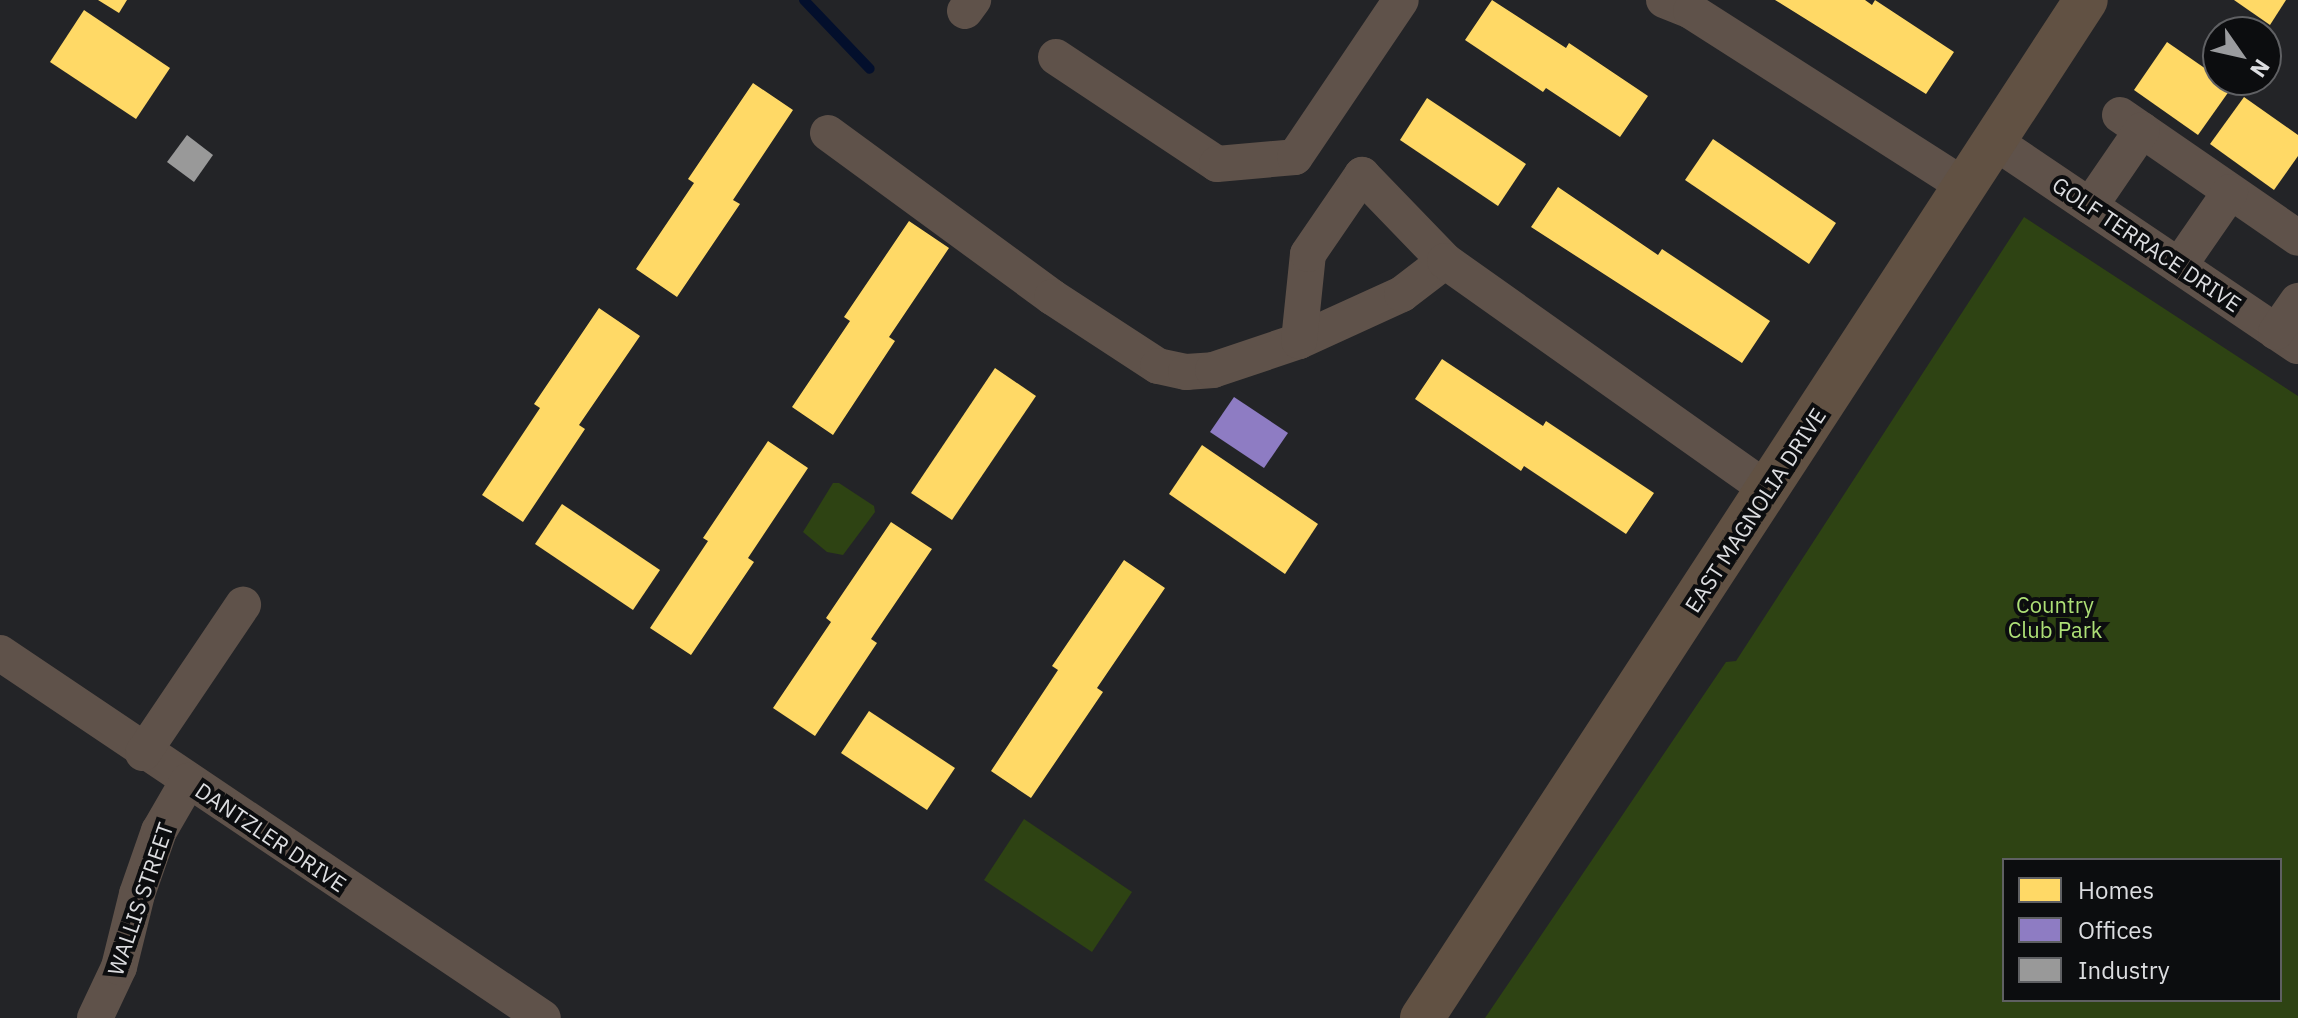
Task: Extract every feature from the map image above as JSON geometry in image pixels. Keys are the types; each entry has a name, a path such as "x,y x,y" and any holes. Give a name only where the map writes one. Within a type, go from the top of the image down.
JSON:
{"main road":[{"name":"EAST MAGNOLIA DRIVE","path":"1422,1018 2086,0"}],"street":[{"path":"1056,57 1217,164 1295,157 1401,0"},
{"path":"1664,0 1691,11 1966,187"},
{"path":"2090,206 2131,123 2298,238"},
{"path":"828,133 1052,297 1158,366 1186,372 1213,370 1299,341 1402,294 1445,261"},
{"name":"GOLF TERRACE DRIVE","path":"1995,142 2287,339"},
{"path":"1299,341 1308,254 1362,175 1445,261 1768,490"},
{"path":"2179,266 2230,192"},
{"path":"2287,339 2298,301"},
{"path":"143,753 243,605"},
{"name":"DANTZLER DRIVE","path":"0,653 143,753 543,1018"},
{"name":"WALLIS STREET","path":"95,1018 119,967 137,894 159,831 188,781"}],"green space":[{"name":"Country Club Park","path":"2024,217 2298,396 2298,1018 1485,1018 1726,662 1736,661"},
{"path":"833,483 839,483 874,506 875,512 843,555 827,552 803,532"},
{"path":"1024,819 1132,892 1092,952 984,880"}],"building: Homes":[{"path":"98,0 127,0 119,13"},
{"path":"1492,0 1566,48 1569,43 1648,96 1620,137 1546,88 1543,92 1465,40"},
{"path":"1775,0 1865,0 1872,5 1875,0 1954,52 1926,94"},
{"path":"2234,0 2286,0 2276,16 2257,16"},
{"path":"84,10 170,68 136,119 50,62"},
{"path":"2167,42 2202,66 2202,96 2226,96 2198,135 2134,90"},
{"path":"753,83 793,110 733,200 740,204 677,297 636,269 694,183 688,179"},
{"path":"2244,97 2298,135 2298,156 2274,190 2210,144"},
{"path":"1427,98 1526,164 1498,206 1400,140"},
{"path":"1713,139 1836,223 1809,264 1685,180"},
{"path":"1558,187 1658,255 1662,249 1770,321 1742,363 1531,227"},
{"path":"909,221 949,248 889,337 895,341 833,435 792,407 850,321 844,317"},
{"path":"599,308 640,336 579,425 585,429 523,522 482,495 540,408 534,404"},
{"path":"1442,359 1543,426 1546,421 1654,493 1626,534 1524,466 1521,471 1415,399"},
{"path":"995,368 1036,396 952,520 911,493"},
{"path":"768,441 808,468 748,558 754,562 691,655 650,628 708,541 703,538"},
{"path":"1202,445 1318,524 1285,574 1169,494"},
{"path":"562,504 660,570 633,610 535,544"},
{"path":"891,522 932,549 871,639 877,643 815,736 773,708 831,622 826,618"},
{"path":"1124,560 1165,588 1097,688 1103,692 1031,798 991,771 1058,670 1052,666"},
{"path":"869,711 955,768 927,810 841,753"}],"building: Offices":[{"path":"1234,397 1288,433 1264,468 1210,432"}],"building: Industry":[{"path":"187,135 213,155 194,182 167,162"}],"waterway":[{"path":"804,0 870,69"}]}
